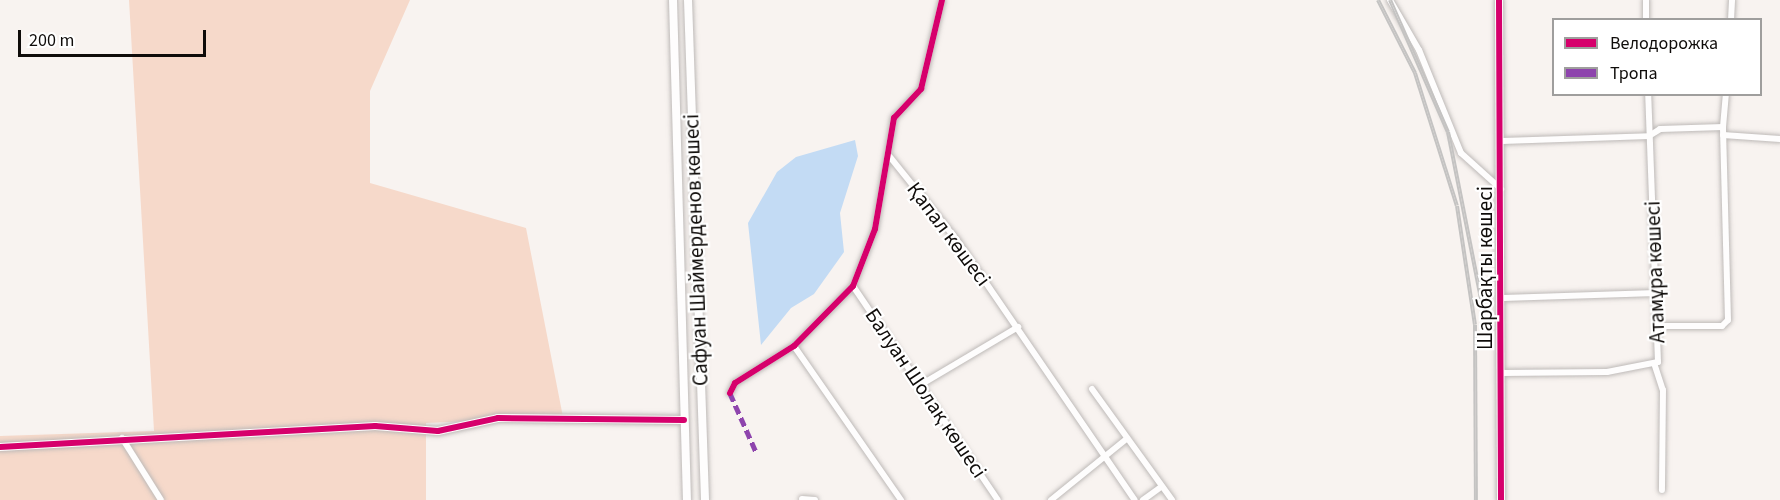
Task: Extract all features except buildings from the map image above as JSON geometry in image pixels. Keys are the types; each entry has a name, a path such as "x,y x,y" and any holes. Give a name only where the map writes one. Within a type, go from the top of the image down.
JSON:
{"street":[{"name":"Сафуан Шаймерденов көшесі","path":"673,0 687,500"},
{"name":"Сафуан Шаймерденов көшесі","path":"688,0 705,500"},
{"path":"890,157 894,118 921,89 942,0"},
{"path":"1390,0 1419,50 1461,153 1501,189"},
{"name":"Шарбақты көшесі","path":"1499,0 1503,298 1501,500"},
{"path":"1646,0 1646,18"},
{"path":"1731,18 1732,0"},
{"name":"Атамұра көшесі","path":"1501,373 1655,366 1658,326 1648,96"},
{"path":"1658,326 1722,326 1728,320 1723,135 1726,96"},
{"path":"1502,141 1649,136 1660,129 1723,127"},
{"path":"1723,135 1780,139"},
{"name":"Қапал көшесі","path":"730,393 735,383 794,346 853,286 875,229 890,157"},
{"name":"Қапал көшесі","path":"890,157 1018,327 1135,500"},
{"name":"Балуан Шолақ көшесі","path":"853,286 922,384 998,500"},
{"path":"1503,298 1656,293"},
{"path":"922,384 1018,327"},
{"path":"794,346 901,500"},
{"path":"1655,366 1663,390 1662,490"},
{"path":"1092,388 1125,440 1172,500"},
{"path":"0,447 122,438 375,426 438,431 498,418 684,420"},
{"path":"122,438 161,500"},
{"path":"1051,500 1125,440"},
{"path":"1143,500 1161,487"},
{"path":"802,499 815,500"}],"shaded area":[{"path":"129,0 410,0 370,91 370,183 526,228 563,417 426,423 426,500 0,500 0,436 154,431"}],"water":[{"path":"855,140 858,156 840,213 844,252 814,294 791,308 761,345 748,223 777,172 796,157"}],"railway":[{"path":"1378,0 1415,73 1457,206 1475,325 1476,500"},
{"path":"1390,0 1448,132 1481,299"}],"marked path":[{"path":"730,393 757,454"}],"cycle path":[{"path":"730,393 735,383 794,346 853,286 875,229 894,118 921,89 942,0"},
{"path":"1499,0 1501,500"},
{"path":"0,447 375,426 438,431 498,418 684,420"}]}
